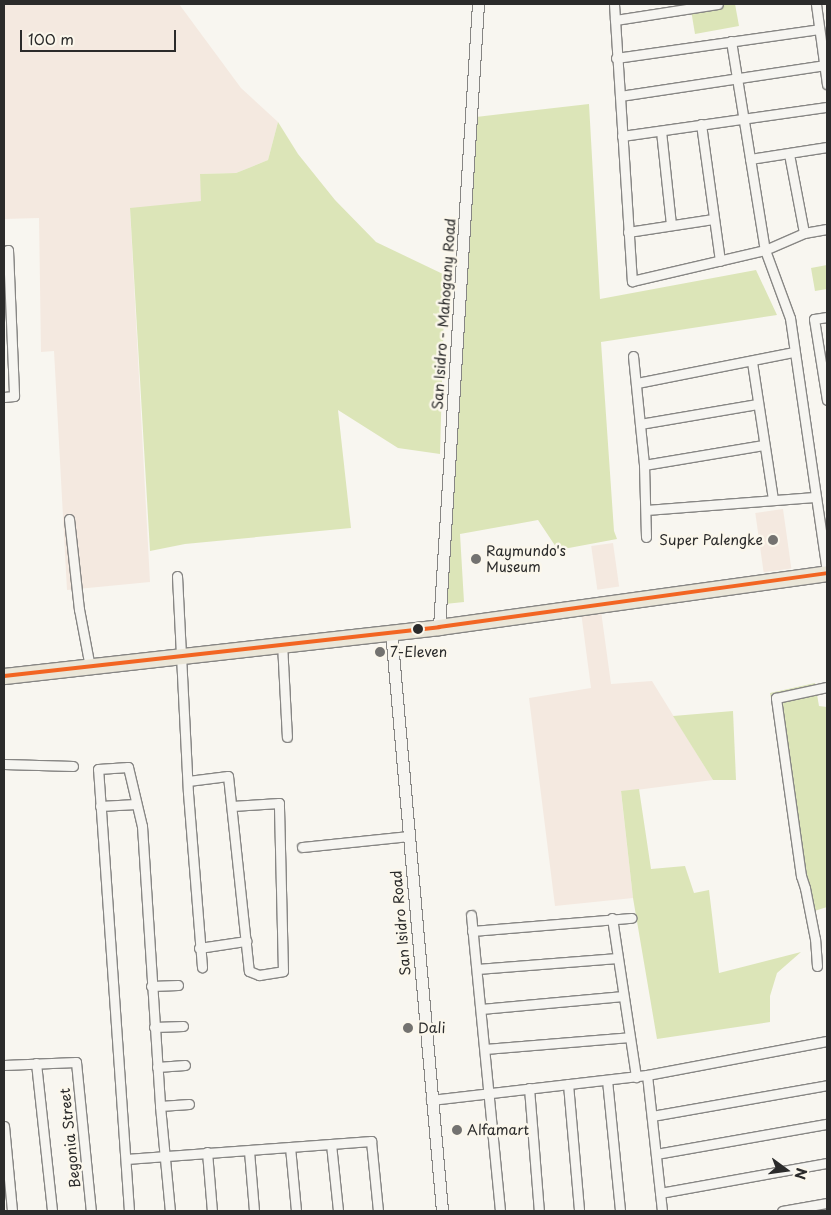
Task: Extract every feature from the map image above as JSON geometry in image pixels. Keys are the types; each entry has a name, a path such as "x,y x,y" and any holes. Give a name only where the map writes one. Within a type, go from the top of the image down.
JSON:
{"highway":[{"path":"4,676 439,626 827,572"}],"street":[{"name":"San Isidro - Mahogany Road","path":"439,626 478,4"},
{"path":"614,4 616,58 632,280 766,250 804,233 827,229"},
{"path":"615,20 718,4"},
{"path":"816,4 827,84"},
{"path":"616,58 820,29"},
{"path":"731,41 766,250 790,318 827,572"},
{"path":"620,96 824,65"},
{"path":"622,136 827,107"},
{"path":"701,124 720,261"},
{"path":"661,131 671,224"},
{"path":"750,159 789,154 827,146"},
{"path":"789,154 804,233"},
{"path":"628,232 713,219"},
{"path":"4,250 8,250 14,396 4,397"},
{"path":"827,317 814,319 823,354 827,400"},
{"path":"637,383 752,362 794,352"},
{"path":"633,356 644,466 646,537"},
{"path":"752,362 773,500"},
{"path":"640,424 757,404"},
{"path":"644,466 763,444"},
{"path":"646,510 815,497"},
{"path":"69,519 79,609 90,667"},
{"path":"176,576 188,781 202,967"},
{"name":"San Isidro Road","path":"390,632 442,1211"},
{"path":"282,643 287,737"},
{"path":"817,966 815,939 801,876 776,698 827,687"},
{"path":"4,764 74,766"},
{"path":"129,1211 98,769 128,767 142,826 154,1027 170,1211"},
{"path":"188,781 228,776 249,972 259,975 283,971 279,803 232,806"},
{"path":"100,806 136,804"},
{"path":"302,847 409,836"},
{"path":"470,915 481,1008 500,1211"},
{"path":"472,931 612,918 631,918"},
{"path":"612,918 636,1076"},
{"path":"200,948 246,942"},
{"path":"477,969 618,958"},
{"path":"152,986 178,985"},
{"path":"481,1008 624,996"},
{"path":"154,1027 183,1026"},
{"path":"485,1049 630,1037"},
{"path":"431,1100 647,1075 827,1041"},
{"name":"Begonia Street","path":"36,1063 76,1062 91,1211"},
{"path":"4,1065 36,1063 52,1211"},
{"path":"157,1067 185,1065"},
{"path":"647,1075 662,1211"},
{"path":"607,1080 620,1211"},
{"path":"568,1084 579,1211"},
{"path":"652,1116 827,1085"},
{"path":"529,1088 539,1211"},
{"path":"160,1106 188,1104"},
{"path":"656,1154 827,1124"},
{"path":"4,1126 12,1211"},
{"path":"126,1159 371,1141 378,1211"},
{"path":"331,1144 338,1211"},
{"path":"290,1147 296,1211"},
{"path":"249,1151 254,1211"},
{"path":"207,1152 212,1211"},
{"path":"660,1193 827,1163"},
{"path":"782,1211 827,1203"}],"shaded area":[{"path":"4,4 179,4 241,88 278,122 268,160 236,173 200,174 202,201 130,209 150,582 67,590 54,351 41,352 39,218 4,219"},
{"name":"Super Palengke","path":"783,509 791,568 764,572 755,513"},
{"path":"613,543 619,587 597,590 591,546"},
{"path":"601,611 611,684 652,681 713,780 621,792 633,898 555,906 529,698 591,688 581,612"}],"green space":[{"path":"690,4 735,4 739,26 695,34"},
{"path":"589,104 600,299 756,270 777,315 601,342 614,531 617,539 558,550 538,520 460,534 464,602 445,604 476,117"},
{"path":"278,122 298,154 335,200 376,242 445,275 440,454 398,448 338,410 351,528 185,544 150,551 130,208 201,201 200,174 236,173 268,160"},
{"path":"827,265 827,289 815,291 811,268"},
{"path":"815,683 819,706 827,707 827,907 808,913 770,693"},
{"path":"733,711 736,780 713,780 673,716"},
{"path":"639,789 651,869 685,866 694,893 709,890 719,973 801,952 777,973 770,996 770,1022 657,1039 633,898 621,791"}],"transit line":[{"path":"4,676 439,627 827,573"}],"place":[{"name":"Super Palengke","path":"773,540"},
{"name":"Raymundo's Museum","path":"476,559"},
{"name":"7-Eleven","path":"380,652"},
{"name":"Dali","path":"408,1028"},
{"name":"Alfamart","path":"457,1130"}]}
